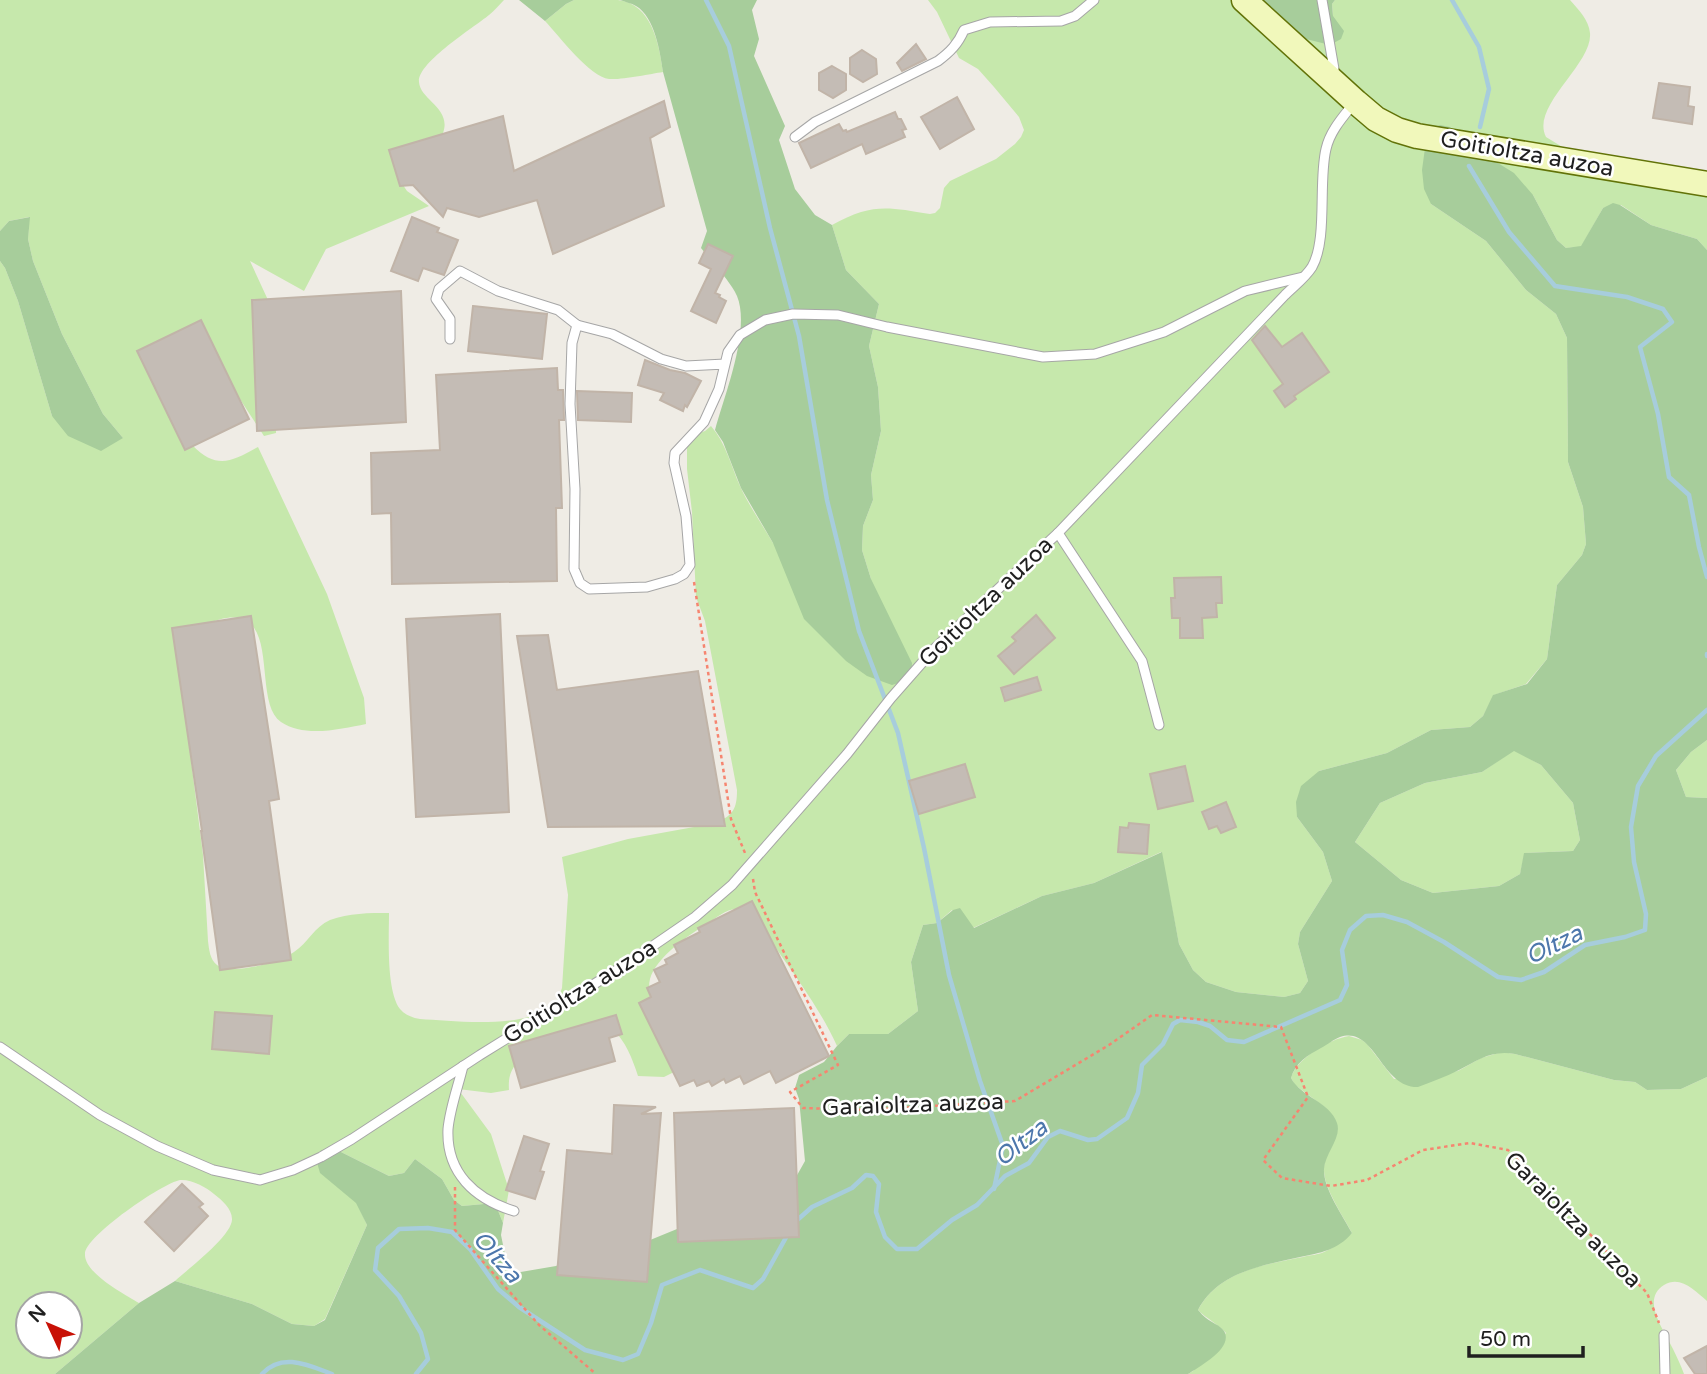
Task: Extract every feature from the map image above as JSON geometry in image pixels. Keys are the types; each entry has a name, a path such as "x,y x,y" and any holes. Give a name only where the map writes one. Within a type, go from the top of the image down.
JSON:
{"street":[{"name":"Goitioltza auzoa","path":"1244,0 1376,119 1397,130 1417,136 1707,184"}],"lane":[{"path":"795,137 815,121 938,61 950,52 964,30 990,22 1060,21 1075,16 1094,0"},
{"path":"1322,0 1334,69 1331,79"},
{"name":"Goitioltza auzoa","path":"0,1047 100,1115 158,1146 213,1170 260,1180 293,1170 352,1139 628,963 695,917 732,885 751,864 935,648 1058,533 1304,277 1312,267 1319,250 1326,149 1334,128 1356,102"},
{"path":"450,339 450,319 436,299 439,289 460,271 498,291 558,310 577,324 611,334 661,359 686,366 725,364"},
{"path":"577,324 572,343 570,404 575,489 574,569 580,583 589,589 647,587 675,579 684,574 690,565 686,516 674,463 675,453 704,422 719,389 728,352 740,335 765,320 793,314 838,315 1043,357 1096,354 1164,332 1245,291 1304,277"},
{"name":"Goitioltza auzoa","path":"1058,533 1142,661 1159,725"},
{"path":"463,1066 448,1130 450,1154 455,1167 468,1185 484,1198 514,1211"},
{"path":"1664,1335 1665,1374"}],"path":[{"name":"Garaioltza auzoa","path":"690,565 731,819 751,864 755,892 838,1066 790,1092 803,1108 867,1110 1015,1101 1109,1045 1152,1015 1281,1027 1308,1097 1263,1160 1282,1178 1331,1186 1367,1180 1423,1150 1470,1143 1508,1150 1647,1293 1664,1335"},
{"path":"455,1167 455,1230 539,1325 596,1374"}],"green space":[{"path":"0,0 504,0 436,56 421,74 421,88 440,111 445,124 443,133 401,182 407,191 429,206 326,249 304,291 250,261 274,313 276,433 264,436 202,341 192,445 217,461 232,460 258,447 327,594 364,698 366,724 311,731 290,727 281,722 272,710 267,692 257,633 247,621 229,618 202,626 193,707 191,760 203,855 208,941 213,960 217,965 233,969 267,963 294,952 330,920 367,913 389,913 390,977 400,1009 409,1016 420,1019 491,1022 543,1012 558,998 562,988 568,895 562,857 628,839 716,823 730,814 735,807 737,790 705,621 696,597 687,437 711,426 724,447 744,493 773,543 871,579 862,550 863,526 873,500 871,475 881,431 878,387 869,346 879,304 846,270 832,225 869,210 935,213 940,208 944,188 950,181 996,159 1015,144 1024,130 1019,117 978,69 959,58 937,12 928,0 1253,0 1333,16 1332,4 1335,0 1570,0 1588,24 1588,45 1547,112 1543,125 1546,137 1564,148 1707,179 1707,250 1697,239 1651,225 1621,205 1603,208 1581,247 1566,248 1557,240 1533,195 1431,204 1486,241 1526,290 1556,314 1567,338 1568,462 1583,507 1586,544 1582,555 1557,585 1547,659 1526,684 1494,695 1483,716 1470,727 1431,730 1387,753 1319,771 1297,817 1323,852 1332,881 1300,932 1298,944 1308,981 1300,993 1284,997 1236,992 1206,982 1193,970 1179,944 1161,852 1094,883 1042,896 973,928 952,910 937,923 923,925 911,962 918,1011 888,1034 849,1034 837,1046 811,999 763,930 747,913 733,909 719,915 674,947 653,971 650,979 650,1000 654,1013 678,1070 664,1077 638,1076 628,1050 612,1028 522,1058 511,1072 509,1090 491,1093 458,1089 491,1134 509,1190 503,1223 495,1203 462,1206 454,1200 442,1179 415,1159 404,1173 389,1176 335,1149 321,1173 357,1203 367,1225 325,1319 314,1326 292,1324 252,1304 175,1281 218,1243 232,1219 226,1205 203,1186 184,1180 171,1183 126,1211 88,1246 85,1254 91,1268 106,1282 139,1303 84,1349 84,1290 14,1290 14,1360 72,1360 55,1374 0,1374 0,261 18,301 52,416 123,438 103,414 62,334 33,261 28,239 29,217 9,221 0,231"},
{"path":"519,0 574,0 545,21"},
{"path":"574,0 618,0 639,9 652,27 663,72 609,79 593,71 545,21"},
{"path":"620,0 757,0 752,10 759,39 754,56 785,126 779,140 795,189 815,215 832,225 846,270 879,304 869,346 878,387 881,431 871,475 873,500 863,526 862,550 871,579 912,663 911,679 892,685 867,676 846,661 804,619 773,543 741,488 723,442 715,430 739,344 741,326 737,296 701,248 707,231 652,26 642,11"},
{"path":"1253,0 1335,0 1332,4 1333,16 1344,31 1341,39 1330,45 1306,39"},
{"path":"1440,125 1450,127 1472,147 1514,173 1533,195 1557,240 1566,248 1581,246 1603,208 1613,203 1651,225 1697,239 1707,250 1707,740 1691,752 1676,770 1686,797 1707,798 1707,1077 1681,1089 1647,1090 1635,1082 1614,1080 1515,1054 1499,1053 1418,1087 1405,1085 1395,1078 1362,1040 1352,1036 1335,1039 1303,1060 1291,1078 1301,1090 1328,1110 1337,1123 1337,1134 1325,1163 1325,1177 1330,1193 1352,1233 1328,1250 1256,1268 1217,1287 1198,1310 1224,1331 1224,1344 1214,1356 1188,1374 55,1374 72,1360 84,1360 84,1349 139,1303 175,1281 252,1304 292,1324 314,1326 325,1320 367,1225 356,1203 320,1173 316,1159 321,1150 335,1149 389,1176 404,1173 415,1159 442,1179 454,1200 462,1206 495,1203 503,1223 501,1235 509,1274 556,1266 577,1255 616,1254 677,1229 714,1224 782,1202 805,1161 799,1099 795,1088 799,1075 824,1062 849,1034 888,1034 918,1011 911,962 923,925 937,923 953,910 960,908 974,928 1042,896 1094,883 1162,852 1179,944 1193,970 1206,982 1236,992 1284,997 1300,993 1308,981 1298,944 1300,932 1332,881 1323,852 1297,817 1296,802 1301,786 1319,771 1387,753 1431,730 1470,727 1483,716 1493,695 1527,684 1547,659 1557,585 1582,555 1586,544 1583,507 1568,462 1567,338 1556,314 1526,290 1486,241 1431,204 1424,189 1422,170 1426,141 1433,128","holes":["1514,751 1541,765 1573,803 1580,840 1573,851 1524,853 1520,874 1499,886 1433,893 1401,880 1355,842 1380,803 1425,783 1482,772"]},
{"path":"30,217 28,239 33,261 62,334 103,414 123,438 101,451 68,436 52,416 18,301 0,261 0,231 9,221"},
{"path":"1707,740 1707,798 1686,797 1676,770 1691,752"},
{"path":"1514,750 1541,765 1573,803 1580,840 1573,851 1525,853 1520,874 1499,886 1433,893 1401,880 1355,842 1380,803 1425,783 1482,772"},
{"path":"1349,1036 1367,1044 1394,1079 1458,1071 1481,1058 1502,1052 1614,1080 1635,1082 1647,1090 1681,1089 1707,1077 1707,1301 1693,1289 1676,1282 1664,1285 1657,1291 1654,1299 1660,1325 1684,1374 1188,1374 1226,1333 1198,1310 1218,1286 1258,1267 1322,1253 1352,1233 1325,1178 1325,1162 1337,1134 1326,1108 1295,1085 1291,1078 1299,1064 1314,1051 1332,1041"}],"building":[{"path":"916,44 926,59 902,71 897,63"},
{"path":"862,50 876,59 877,74 863,82 850,74 850,58"},
{"path":"832,66 846,74 846,90 833,98 819,90 819,73"},
{"path":"1659,83 1690,87 1688,106 1694,107 1692,124 1653,118"},
{"path":"957,97 974,129 940,149 921,117"},
{"path":"664,101 670,127 650,138 664,206 553,254 537,200 479,217 447,208 443,217 413,185 400,186 389,150 503,116 514,171"},
{"path":"895,112 906,129 902,130 905,137 866,154 862,144 811,168 799,143 839,124 843,131 847,132"},
{"path":"412,217 439,228 437,232 458,240 444,275 423,268 418,281 391,271"},
{"path":"708,244 733,256 715,293 726,301 716,323 691,311 711,269 699,263"},
{"path":"401,291 406,422 257,431 252,300"},
{"path":"473,306 547,314 542,359 468,351"},
{"path":"201,320 249,419 185,450 137,351"},
{"path":"1265,326 1282,347 1302,333 1329,372 1294,396 1296,399 1285,407 1274,391 1283,384 1252,340"},
{"path":"645,360 701,381 683,411 660,400 664,393 638,385"},
{"path":"557,368 558,390 563,390 564,420 559,420 562,508 556,508 557,581 392,584 391,513 372,514 371,453 440,450 436,375"},
{"path":"577,391 632,393 631,422 578,420"},
{"path":"1221,577 1222,603 1216,603 1217,617 1202,618 1203,638 1180,638 1180,618 1172,618 1174,578"},
{"path":"500,614 509,812 416,817 406,619"},
{"path":"1036,615 1055,638 1014,674 998,656 1016,641 1012,637"},
{"path":"251,616 279,799 269,801 291,960 220,970 172,628"},
{"path":"548,635 557,690 698,671 725,826 548,827 517,636"},
{"path":"1037,677 1041,690 1005,701 1001,688"},
{"path":"965,764 975,797 919,814 909,781"},
{"path":"1185,766 1193,801 1158,809 1150,774"},
{"path":"1226,802 1236,827 1221,833 1217,826 1209,829 1202,812"},
{"path":"1129,823 1149,825 1147,854 1118,852 1120,827 1128,828"},
{"path":"752,901 829,1056 776,1083 770,1071 744,1084 740,1076 726,1083 724,1079 712,1086 709,1081 697,1086 694,1080 680,1086 639,1003 651,997 647,988 660,982 654,970 667,964 665,960 678,953 674,945 700,932 698,928"},
{"path":"215,1012 272,1016 269,1054 212,1049"},
{"path":"616,1015 622,1034 609,1038 615,1061 521,1088 509,1046"},
{"path":"614,1105 656,1107 641,1114 661,1113 647,1282 557,1275 567,1150 612,1154"},
{"path":"794,1108 799,1237 678,1242 674,1113"},
{"path":"524,1136 549,1144 535,1199 506,1190"},
{"path":"182,1184 203,1204 199,1207 208,1216 174,1251 145,1222"},
{"path":"1707,1346 1707,1374 1695,1374 1684,1358"}],"waterway":[{"path":"706,0 729,46 770,228 799,336 827,500 859,631 898,733 949,975 980,1081 1003,1146 994,1189"},
{"path":"1452,0 1479,47 1489,89 1480,127"},
{"path":"1469,166 1509,232 1555,286 1627,297 1663,309 1672,322 1640,347 1658,414 1669,477 1689,495 1707,577"},
{"name":"Oltza","path":"795,1222 812,1207 852,1188 866,1175 873,1176 879,1184 876,1212 885,1237 897,1249 917,1249 952,1220 977,1205 1005,1176 1029,1163 1048,1137 1060,1131 1088,1140 1097,1139 1127,1118 1138,1093 1142,1065 1163,1044 1173,1024 1180,1020 1198,1022 1210,1026 1227,1040 1244,1042 1340,1000 1347,985 1342,950 1350,930 1366,916 1383,915 1407,922 1498,977 1521,980 1544,972 1585,945 1645,930 1646,914 1634,862 1631,827 1638,786 1656,756 1707,710"},
{"name":"Oltza","path":"416,1374 428,1359 421,1333 399,1296 375,1270 378,1248 399,1229 428,1228 452,1232 470,1249 498,1289 519,1307 585,1350 623,1360 638,1354 662,1285 700,1270 753,1288 763,1279 789,1232"},
{"name":"Oltza","path":"262,1374 278,1363 287,1362 305,1364 332,1374"}]}
